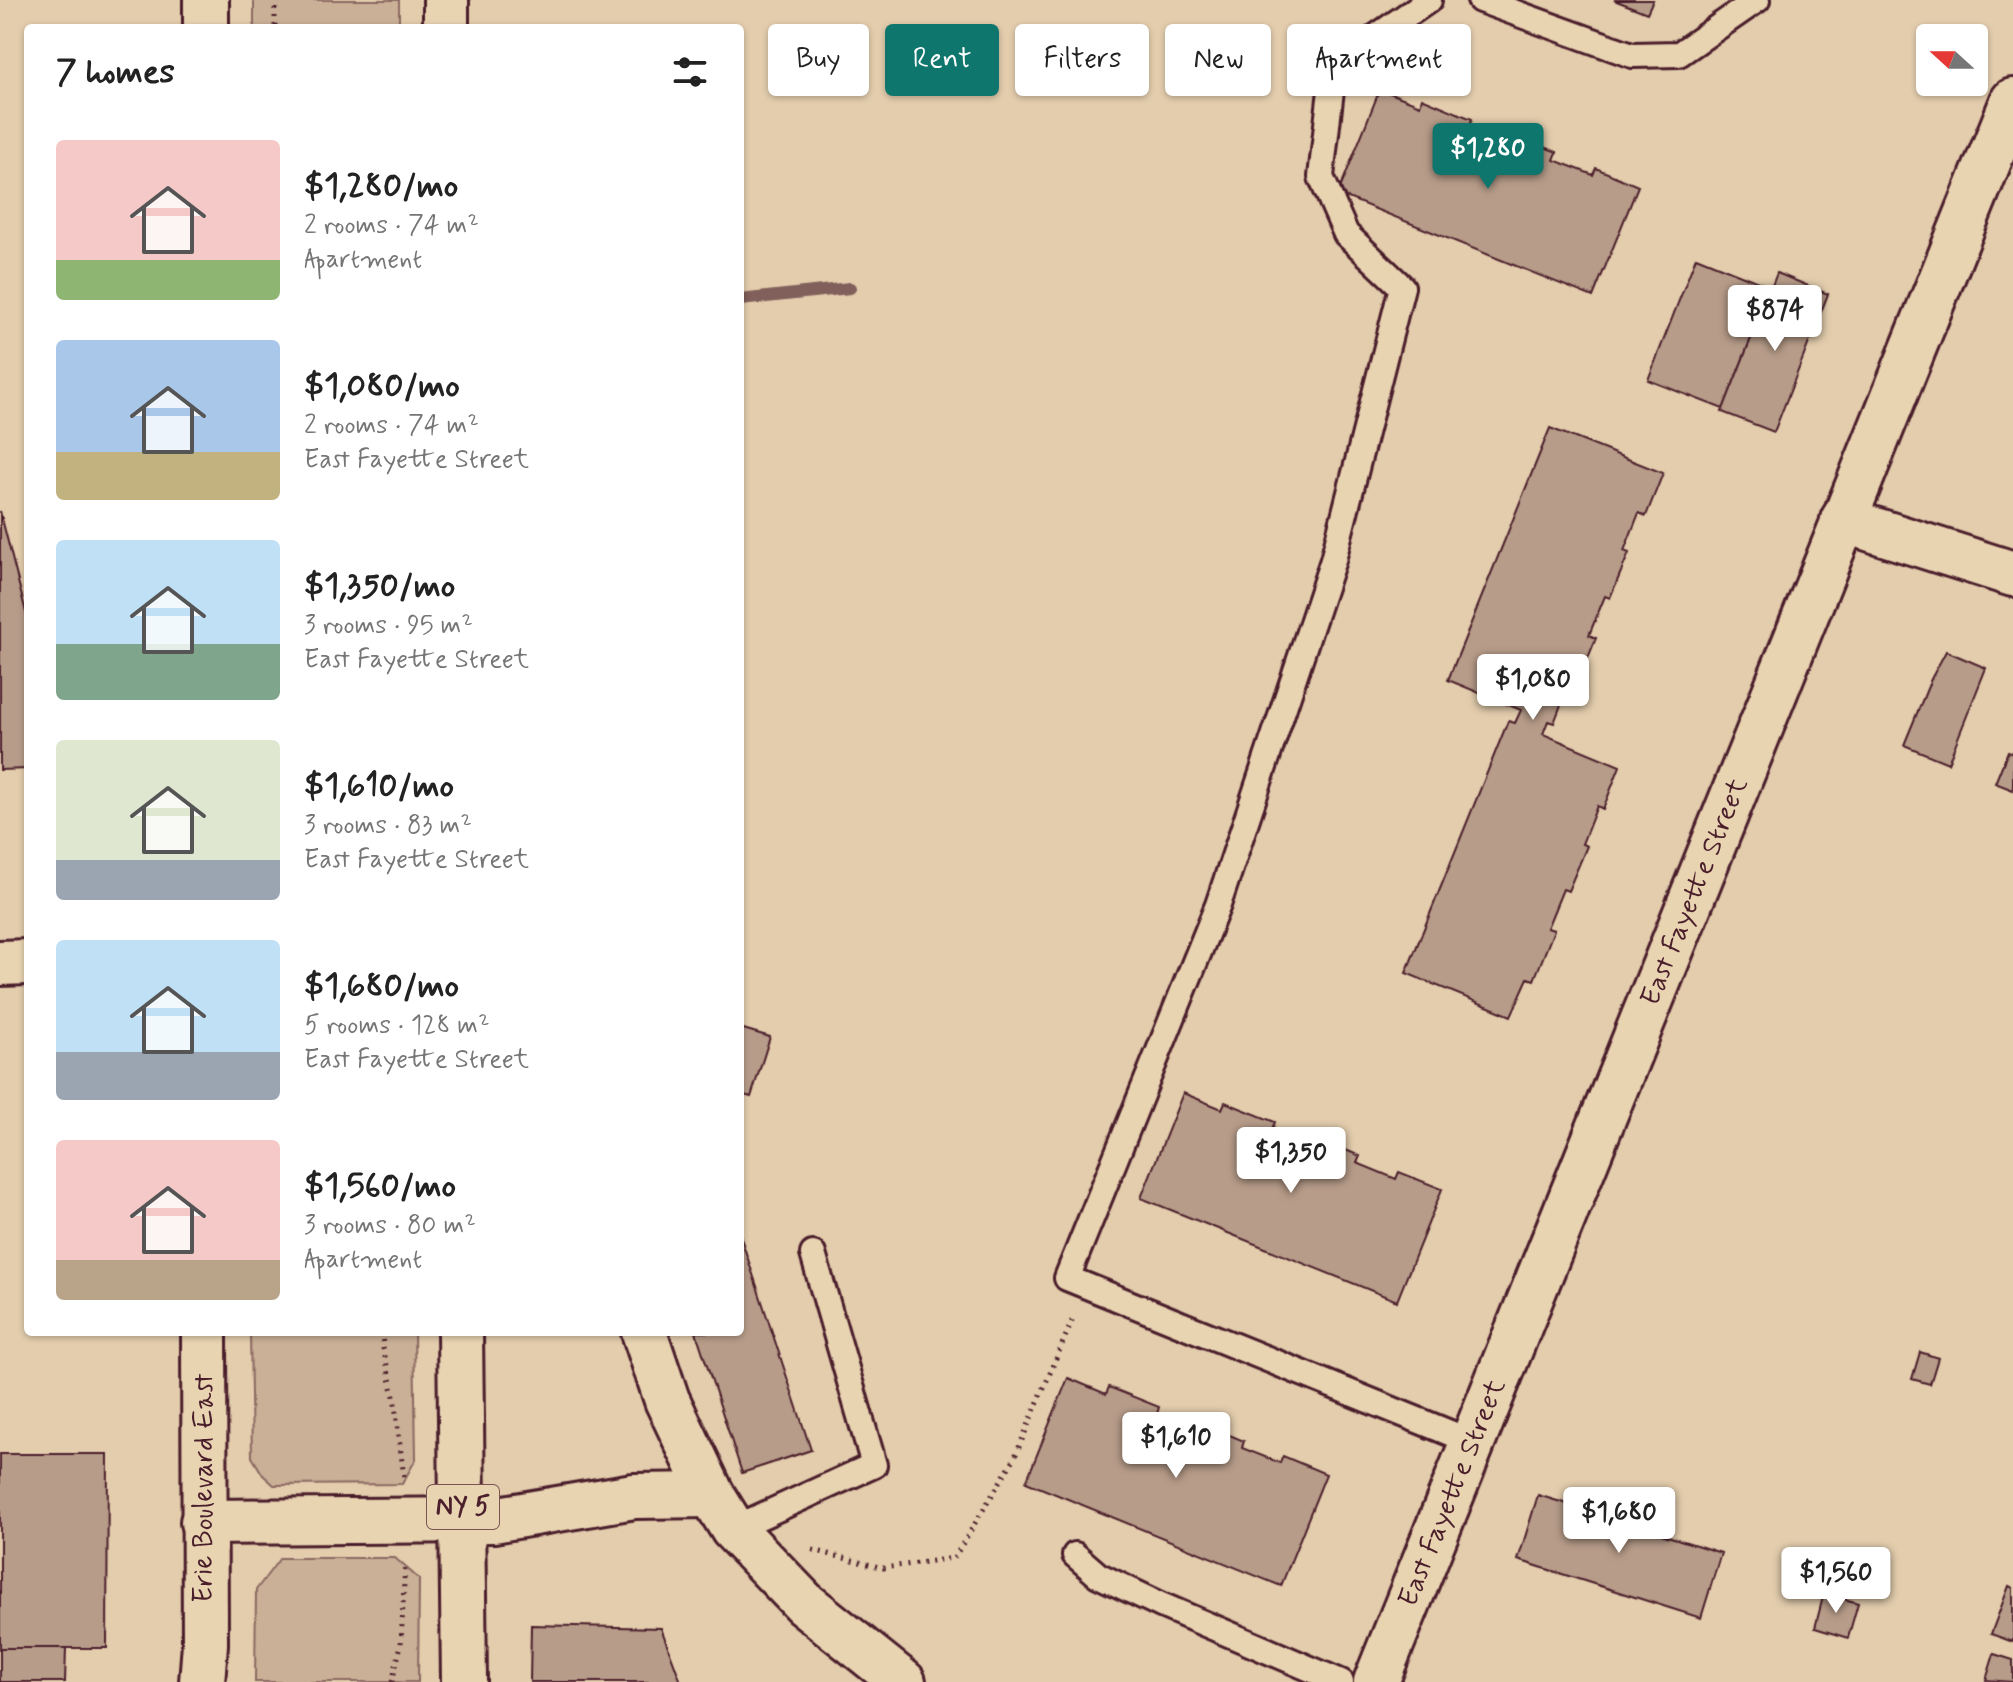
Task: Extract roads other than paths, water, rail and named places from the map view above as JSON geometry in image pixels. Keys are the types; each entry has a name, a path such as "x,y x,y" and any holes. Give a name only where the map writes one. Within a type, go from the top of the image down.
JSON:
{"street":[{"path":"206,0 206,24"},
{"path":"446,0 446,24"},
{"name":"East Fayette Street","path":"1376,1682 2013,101"},
{"path":"1843,520 2013,574"},
{"path":"0,963 24,962"},
{"name":"Erie Boulevard East","path":"204,1336 206,1669"},
{"name":"NY 5","path":"460,1336 464,1682"},
{"path":"645,1336 667,1400 736,1528 804,1603 903,1682"},
{"path":"203,1522 463,1521 512,1518 634,1496 736,1528"}],"lane":[{"path":"1429,0 1377,36 1331,90 1321,177 1346,234 1402,287 1333,560 1218,905 1067,1278 1472,1442"},
{"path":"1480,0 1632,55 1679,54 1757,0"},
{"path":"736,1528 874,1465 813,1254"},
{"path":"1075,1555 1098,1575 1341,1682"}],"waterway":[{"path":"744,300 850,288"}]}
